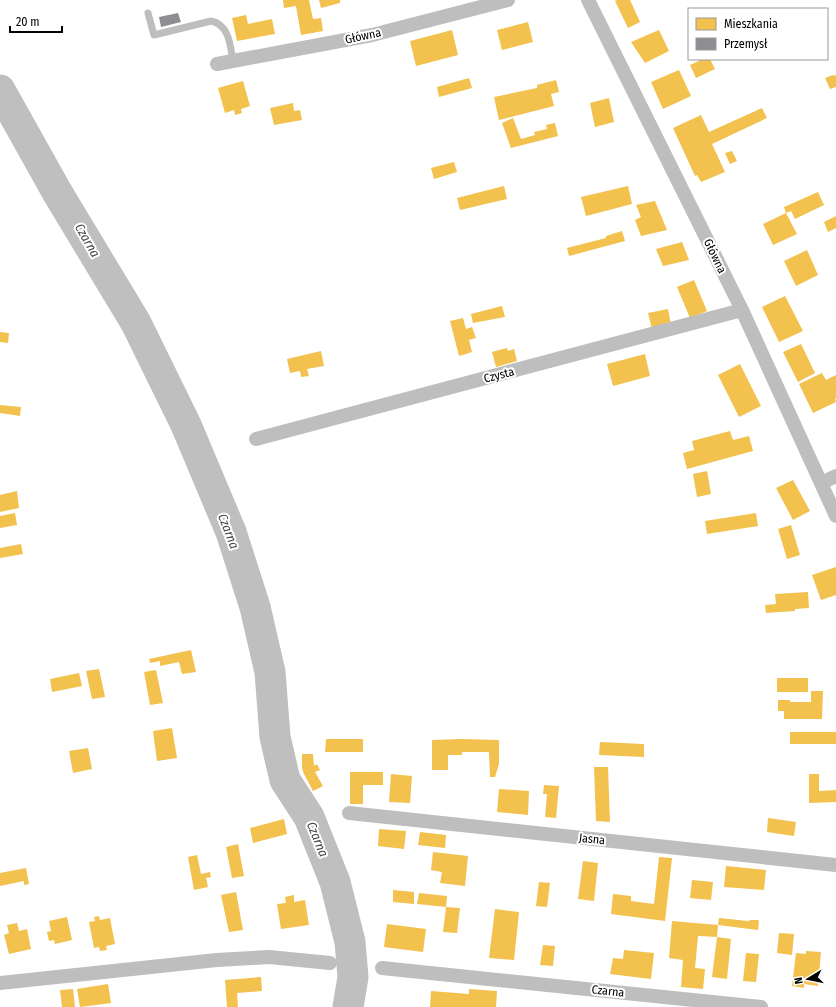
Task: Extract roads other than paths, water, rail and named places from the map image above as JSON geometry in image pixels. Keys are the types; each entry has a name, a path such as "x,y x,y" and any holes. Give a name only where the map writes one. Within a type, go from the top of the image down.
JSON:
{"street":[{"name":"Główna","path":"217,64 372,35 508,0"},
{"name":"Główna","path":"588,0 742,310 836,516"},
{"name":"Czysta","path":"256,439 742,310"},
{"path":"821,483 836,476"},
{"name":"Jasna","path":"349,813 836,865"},
{"path":"0,983 217,960 269,957 330,963"},
{"name":"Czarna","path":"382,968 761,1007"}],"lane":[{"path":"148,13 154,35 211,22 218,23 224,27 227,34 233,61"}],"waterway":[{"name":"Czarna","path":"0,90 57,192 136,323 186,425 231,532 255,607 270,672 275,737 285,780 309,817 335,882 350,942 353,977 348,1007"}]}
